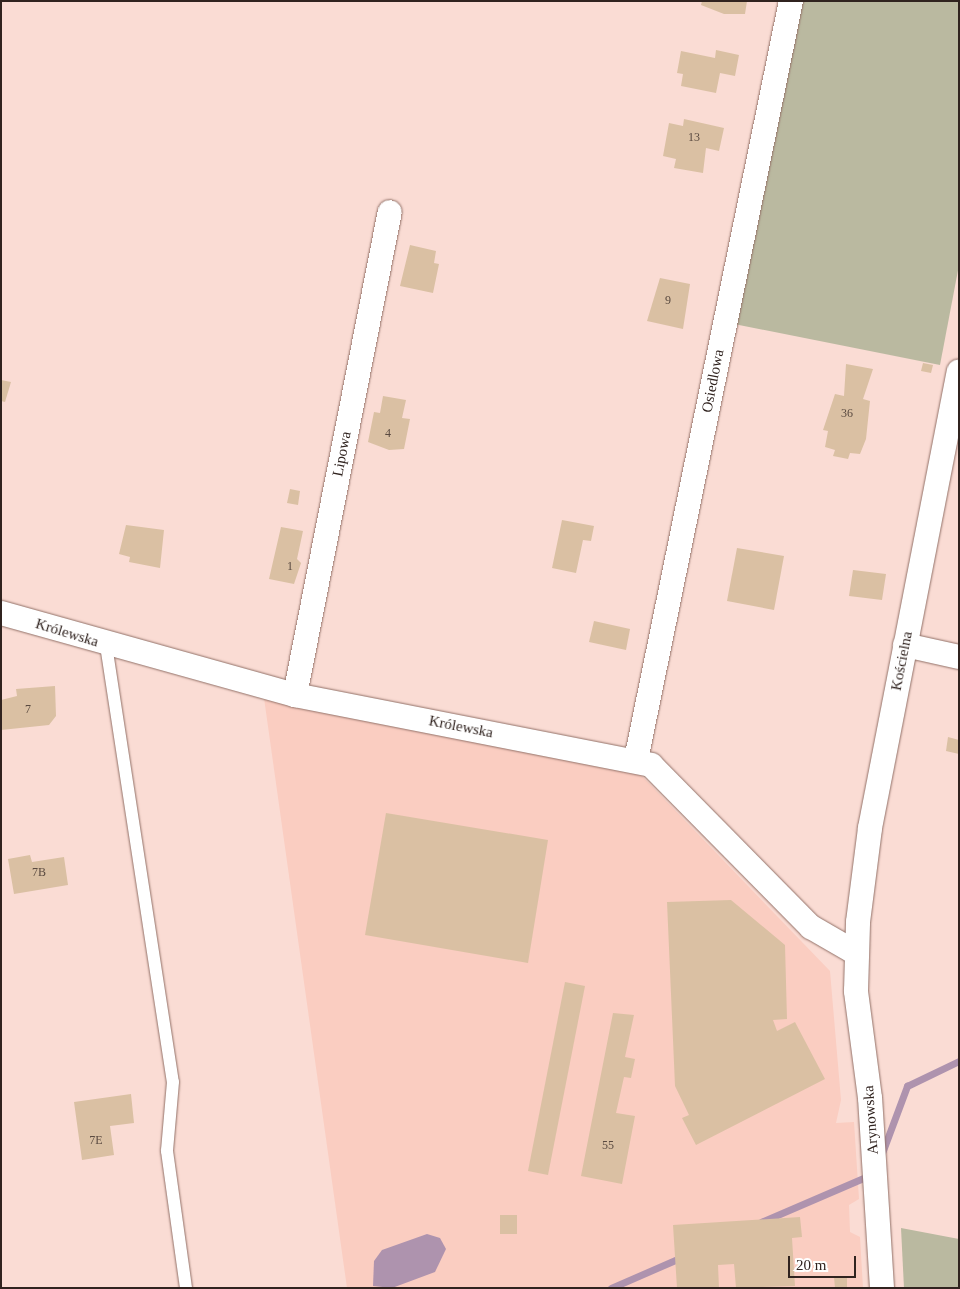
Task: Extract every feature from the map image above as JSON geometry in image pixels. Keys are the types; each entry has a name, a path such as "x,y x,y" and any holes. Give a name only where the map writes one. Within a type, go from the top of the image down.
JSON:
{"street":[{"name":"Osiedlowa","path":"636,760 791,1"},
{"name":"Lipowa","path":"295,695 390,212"},
{"name":"Kościelna","path":"856,952 865,860 959,372"},
{"name":"Królewska","path":"1,613 106,645 295,695 636,760 651,765 811,927 856,952"},
{"path":"905,645 959,657"},
{"name":"Arynowska","path":"856,952 882,1288"}],"lane":[{"path":"106,645 173,1082 168,1151 186,1288"}],"shaded area":[{"path":"264,698 639,773 830,971 841,1100 836,1123 854,1122 859,1199 849,1205 850,1232 860,1237 863,1288 347,1288"},
{"path":"427,1234 440,1238 446,1249 435,1272 392,1288 373,1286 374,1261 382,1250"}],"green space":[{"path":"799,1 959,1 959,265 940,365 734,324"},
{"path":"901,1228 959,1239 959,1288 904,1288"}],"building":[{"path":"702,1 747,1 745,14 724,14 701,5"},
{"path":"716,50 739,55 735,76 720,73 716,93 681,86 683,74 677,73 681,51 715,58"},
{"path":"684,119 724,128 719,151 706,148 703,173 674,168 676,159 663,156 669,123 683,126"},
{"path":"410,245 436,251 434,263 439,264 433,293 400,286"},
{"path":"660,278 690,284 683,329 647,321"},
{"path":"923,363 933,365 931,373 921,371"},
{"path":"846,364 873,369 863,399 870,401 866,439 860,454 850,453 848,459 833,456 835,450 825,447 828,431 823,430 835,394 844,396"},
{"path":"1,380 11,382 5,402 1,401"},
{"path":"383,396 406,400 402,418 410,419 404,449 389,450 368,442 374,412 380,413"},
{"path":"290,489 300,491 298,505 287,503"},
{"path":"562,520 594,526 591,541 583,540 576,573 552,568"},
{"path":"126,525 164,530 160,568 129,562 130,557 119,554"},
{"path":"281,527 303,531 297,559 301,563 294,584 269,579"},
{"path":"737,548 784,556 774,610 727,601"},
{"path":"853,570 886,574 882,600 849,596"},
{"path":"594,621 630,629 626,650 589,642"},
{"path":"55,686 56,716 49,725 1,730 1,700 17,696 16,689"},
{"path":"948,737 959,740 959,754 946,751"},
{"path":"386,813 548,840 528,963 365,935"},
{"path":"30,855 32,862 64,857 68,885 14,894 8,859"},
{"path":"731,900 785,945 787,1019 773,1020 777,1031 795,1022 825,1079 696,1145 682,1118 689,1115 675,1086 667,902"},
{"path":"565,982 585,986 548,1175 528,1171"},
{"path":"613,1013 634,1015 625,1057 635,1059 631,1078 624,1077 616,1113 635,1116 622,1184 581,1176"},
{"path":"131,1094 134,1123 110,1126 114,1155 82,1160 74,1102"},
{"path":"500,1215 517,1215 517,1234 500,1234"},
{"path":"800,1217 802,1237 792,1238 795,1286 736,1288 734,1264 718,1265 719,1288 677,1288 673,1225"},
{"path":"834,1277 847,1277 847,1288 835,1288"}],"waterway":[{"path":"882,1153 907,1086 959,1061"},
{"path":"761,1222 870,1175"},
{"path":"611,1288 682,1257"}]}
